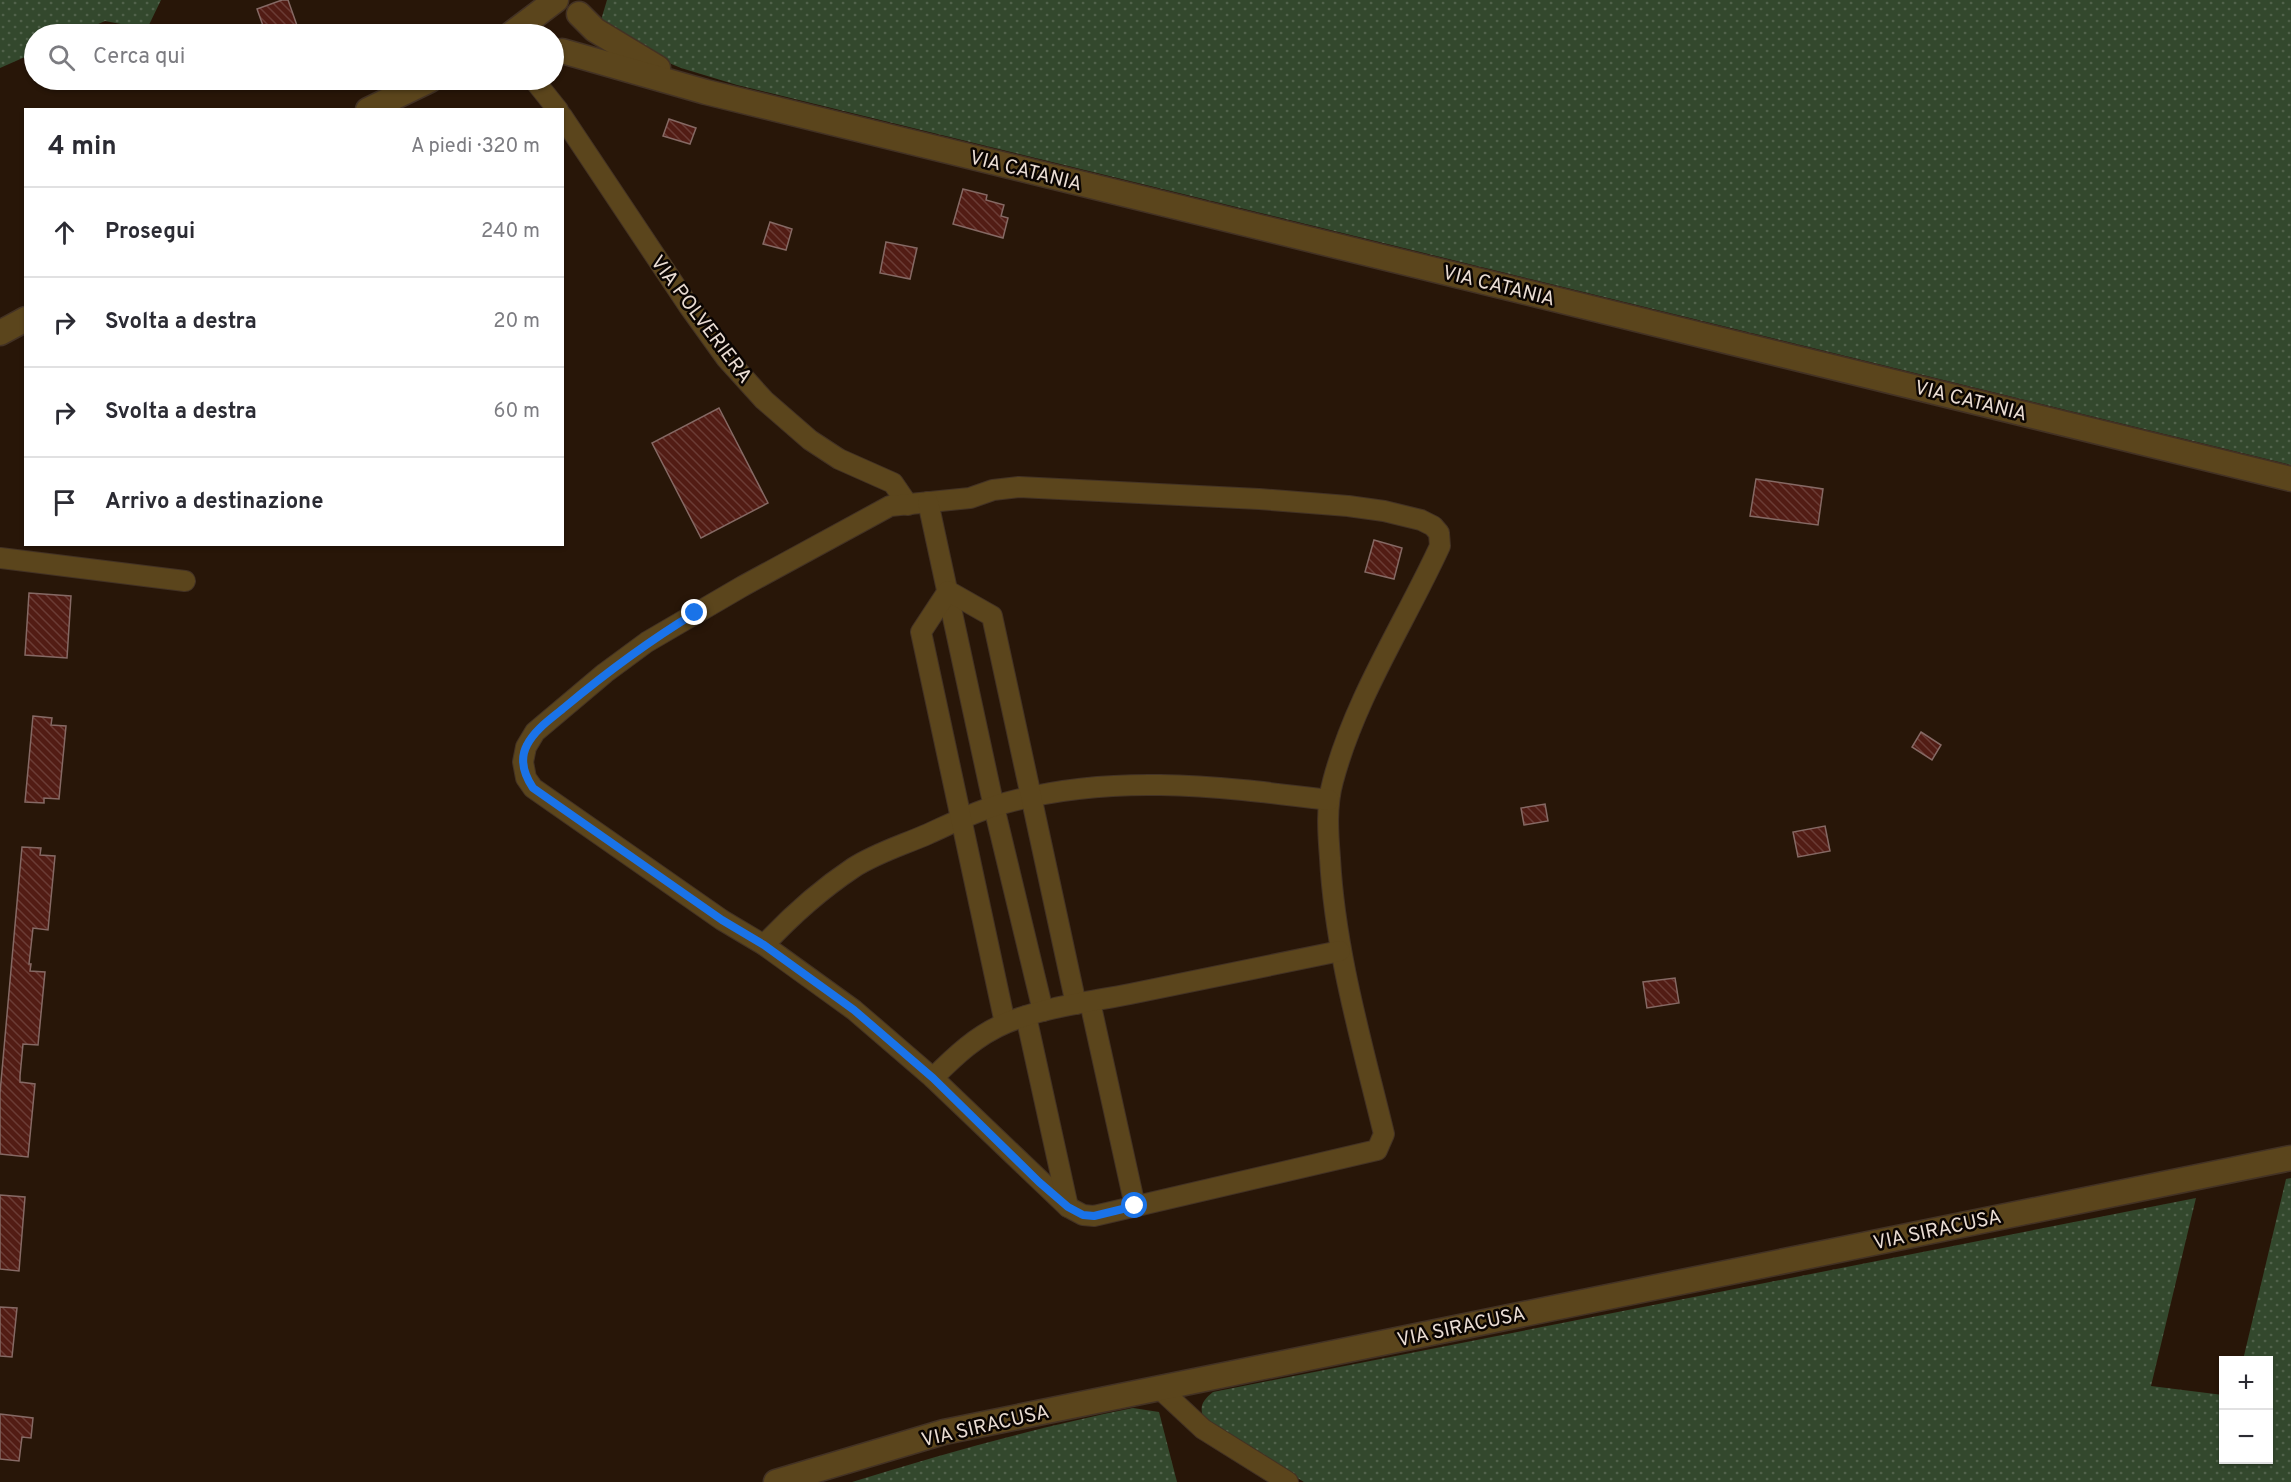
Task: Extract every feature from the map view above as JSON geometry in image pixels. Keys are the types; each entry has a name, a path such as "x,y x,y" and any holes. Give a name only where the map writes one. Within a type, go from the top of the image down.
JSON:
{"street":[{"path":"525,24 551,5 567,4 585,16 595,30 628,52 706,92"},
{"path":"536,24 551,5"},
{"path":"564,48 575,44 585,16"},
{"path":"564,53 706,92"},
{"path":"372,108 409,90"},
{"path":"542,90 556,108"},
{"name":"VIA CATANIA","path":"706,92 2291,479"},
{"name":"VIA POLVERIERA","path":"564,119 726,358 764,399 810,440 839,459 893,483 908,505"},
{"path":"0,333 24,320"},
{"path":"1042,487 1347,506 1384,511 1433,525 1439,533 1440,546 1352,723 1329,800 1331,884 1340,951 1384,1134 1377,1150 1094,1216 1083,1215 1068,1207 1039,1182 933,1078 854,1010 764,945 722,920 533,788 526,778 523,762 526,747 535,732 605,673 647,642 743,586 890,506 908,505 970,498 993,490 1042,487"},
{"path":"928,502 994,807 1035,1014 1068,1207"},
{"path":"0,558 184,581"},
{"path":"948,591 992,616 1031,797 1135,1206"},
{"path":"948,591 921,632 1005,1023"},
{"path":"764,945 793,915 854,867 889,849 962,819 1031,797 1154,784 1236,788 1329,800"},
{"path":"933,1078 954,1056 977,1038 1005,1023 1083,1003 1340,951"},
{"name":"VIA SIRACUSA","path":"776,1482 944,1432 2291,1158"},
{"path":"1159,1388 1203,1429 1288,1482"}],"green space":[{"path":"0,0 161,0 149,24 121,24 105,21 98,24 24,24 24,57 0,68"},
{"path":"607,0 2291,0 2291,465 737,85 681,68 640,51 601,20"},
{"path":"2291,1178 2291,1482 1304,1482 1204,1420 1202,1415 1202,1404 1213,1392 2196,1198 2151,1386 2219,1394 2219,1464 2273,1464 2273,1356 2244,1356 2286,1179"},
{"path":"1133,1408 1159,1412 1177,1482 852,1482 992,1441"}],"building":[{"path":"288,0 296,24 262,24 257,9"},
{"path":"669,119 696,128 690,144 663,136"},
{"path":"963,189 987,195 986,200 1004,205 1001,216 1008,218 1003,238 953,224"},
{"path":"770,222 792,229 786,250 763,244"},
{"path":"886,242 917,248 910,279 880,273"},
{"path":"719,408 768,503 701,538 652,443"},
{"path":"1756,479 1823,489 1818,525 1750,516"},
{"path":"1374,540 1402,548 1394,579 1365,572"},
{"path":"29,593 71,596 67,658 25,655"},
{"path":"33,716 52,718 51,725 66,726 59,799 44,798 44,803 25,802"},
{"path":"1921,732 1941,745 1932,760 1912,747"},
{"path":"1545,804 1548,821 1524,825 1521,808"},
{"path":"1825,826 1830,851 1798,857 1793,832"},
{"path":"22,847 41,848 40,855 55,856 48,930 33,928 29,964 31,964 30,971 45,972 38,1045 23,1044 20,1076 20,1082 35,1084 28,1157 0,1154 0,1093"},
{"path":"1675,978 1679,1003 1647,1008 1643,982"},
{"path":"0,1195 25,1197 19,1271 0,1269"},
{"path":"0,1307 17,1308 12,1357 0,1356"},
{"path":"0,1414 33,1418 31,1438 22,1437 19,1461 0,1459"}],"route":[{"path":"695,613 647,642 605,673 535,732 526,747 523,762 526,778 533,788 722,920 764,945 854,1010 933,1078 1039,1182 1068,1207 1083,1215 1094,1216 1135,1206"}]}
